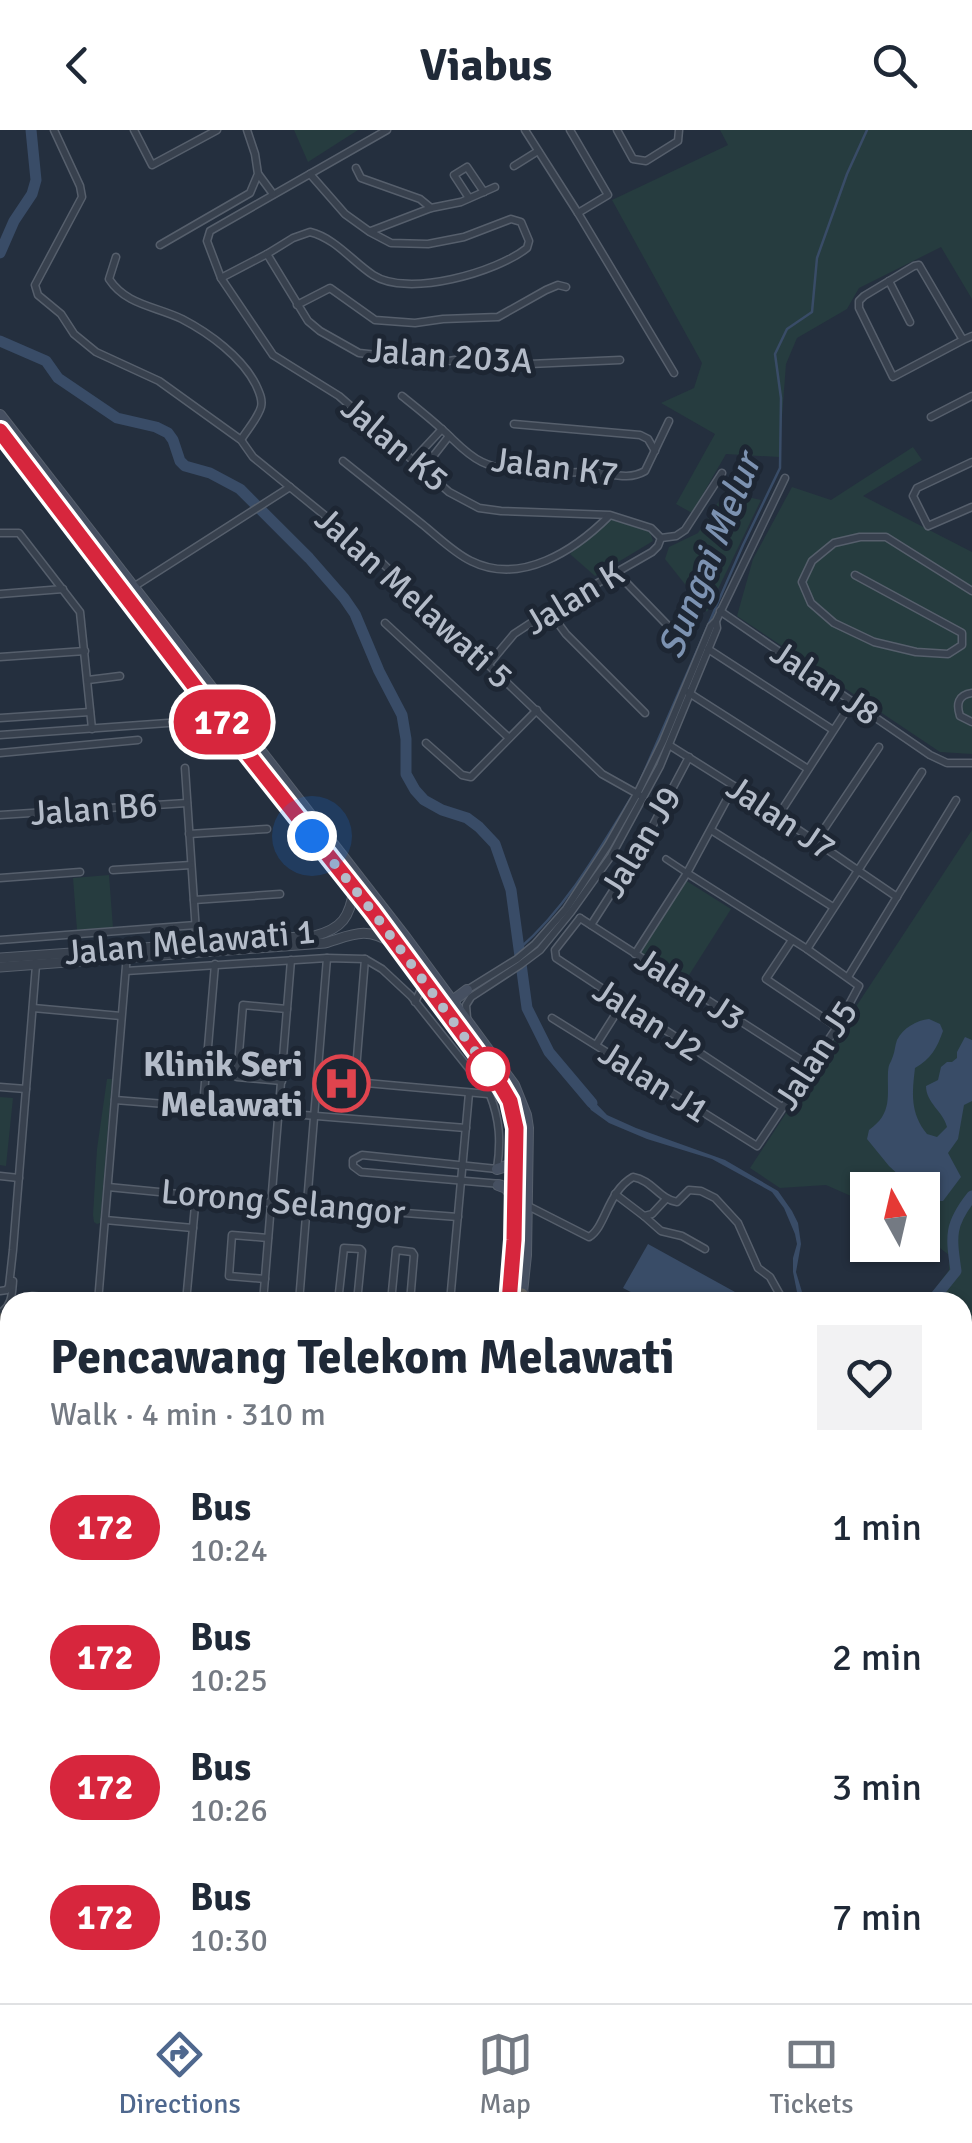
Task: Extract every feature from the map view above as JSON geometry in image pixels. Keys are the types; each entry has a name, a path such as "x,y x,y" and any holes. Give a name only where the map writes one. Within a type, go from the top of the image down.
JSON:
{"main road":[{"path":"0,414 212,709 449,1010 510,1101 515,1118 515,1292"},
{"path":"0,431 406,938 442,988 449,1010 468,1024 514,1085 527,1125 528,1171 526,1256 517,1292"},
{"path":"449,1010 468,990"},
{"path":"497,1169 515,1165"},
{"path":"498,1184 506,1188 514,1203"}],"street":[{"path":"54,130 82,197 35,291 96,352 160,381 241,440 252,457 290,487"},
{"path":"134,130 152,165 217,130"},
{"path":"247,130 258,174 273,194 388,130"},
{"path":"524,130 674,373"},
{"path":"617,130 633,159 646,161 678,141 679,130"},
{"path":"574,131 608,195 578,213"},
{"path":"514,166 538,151"},
{"path":"468,198 454,174 467,167 484,192"},
{"path":"356,168 361,178 420,199 431,208"},
{"path":"160,245 250,192 258,174"},
{"path":"221,278 303,234 316,233 377,278 395,282 456,278 511,260 528,248 521,222 512,218 464,237 428,244 391,243 345,214 310,174"},
{"path":"370,232 495,186"},
{"name":"Jalan K5","path":"273,194 210,230 207,240 221,278 273,355 339,396 449,492 479,508 610,515 651,528 660,538"},
{"name":"Jalan 203A","path":"266,254 308,321 359,354 442,362 620,360"},
{"path":"116,257 109,278 116,290 126,298 184,320 236,356 250,373 262,397 261,408 241,440"},
{"path":"964,340 919,266 859,301 892,377 972,336"},
{"path":"890,280 910,322"},
{"path":"297,305 330,288 375,320 415,324 498,317 558,284 566,287"},
{"name":"Jalan K7","path":"402,396 482,462 504,469 637,476 645,471 669,421"},
{"path":"931,418 972,396"},
{"name":"Jalan K7","path":"514,424 640,436 648,439 655,451"},
{"path":"414,460 442,429"},
{"name":"Jalan K7","path":"424,468 450,436"},
{"path":"343,461 468,560 495,569 521,569 555,556 591,534 610,515"},
{"path":"972,462 914,491 928,526 972,507"},
{"name":"Jalan K","path":"489,664 514,634 656,549 660,538 685,530 722,473"},
{"path":"468,1024 466,1004 471,997 537,947 571,912 611,856 666,743 705,647 717,628 720,611 785,478"},
{"name":"Jalan Melawati 5","path":"128,590 290,487 376,558 602,774 640,795"},
{"path":"0,533 20,533 80,612 92,729"},
{"path":"855,575 962,633 962,646 948,654 916,652 874,642 834,624 811,602 802,582 812,561 834,542 886,537 972,591"},
{"path":"616,572 677,634"},
{"path":"0,594 63,589"},
{"path":"549,611 566,634 644,712"},
{"name":"Jalan J8","path":"720,611 930,755 947,762 972,763"},
{"path":"385,623 509,738"},
{"path":"705,647 833,730"},
{"path":"0,657 85,651"},
{"path":"88,680 120,676"},
{"path":"687,692 808,768"},
{"path":"972,693 959,699 958,708 960,716 972,722"},
{"path":"778,816 852,702"},
{"path":"0,735 182,722 212,709"},
{"path":"426,743 462,775 470,777 537,710"},
{"path":"0,718 90,712"},
{"path":"0,753 138,740"},
{"name":"Jalan J7","path":"666,743 897,896"},
{"path":"816,841 878,747"},
{"name":"Jalan J9","path":"591,925 643,844 689,757"},
{"path":"185,768 197,948"},
{"path":"807,949 922,772"},
{"path":"635,954 687,872 734,786"},
{"path":"537,947 640,795"},
{"path":"848,976 956,800"},
{"name":"Jalan B6","path":"0,815 187,803"},
{"path":"189,834 267,829"},
{"path":"711,830 833,907"},
{"path":"666,859 687,872"},
{"path":"113,870 192,865"},
{"path":"0,878 80,872"},
{"name":"Jalan J5","path":"687,872 860,986 837,1027 756,1146"},
{"name":"Jalan Melawati 1","path":"0,967 37,960 324,934 348,915 354,889"},
{"path":"194,900 280,894"},
{"name":"Jalan J3","path":"571,912 810,1066"},
{"name":"Jalan J2","path":"580,918 555,950 556,958 782,1107"},
{"path":"0,940 196,925"},
{"name":"Jalan Melawati 1","path":"127,954 174,956 197,948 325,944 368,932 398,947"},
{"path":"792,940 766,980 837,1027"},
{"path":"99,1292 127,954"},
{"path":"174,956 189,966"},
{"name":"Jalan Melawati 1","path":"0,958 37,960"},
{"path":"300,1292 328,958"},
{"path":"126,971 365,959 382,969 415,1002 490,1094 501,1139 497,1169 362,1156 353,1160 353,1166 361,1172 528,1184"},
{"path":"365,959 355,1082 490,1094"},
{"path":"10,1292 37,960"},
{"path":"265,1292 291,960"},
{"path":"203,1106 215,964"},
{"path":"442,988 457,993 497,976"},
{"path":"415,1002 424,983"},
{"path":"596,1045 622,1004"},
{"path":"282,1081 237,1077 243,1005 288,1009"},
{"path":"33,1008 121,1016"},
{"path":"423,1012 449,1010"},
{"name":"Jalan J1","path":"552,1018 756,1146"},
{"path":"0,1087 26,1089"},
{"path":"451,1292 470,1093"},
{"path":"115,1100 466,1128"},
{"path":"515,1165 528,1171"},
{"path":"0,1176 19,1178"},
{"path":"527,1206 589,1237 597,1232 604,1213 626,1180 633,1177 652,1184 666,1199 677,1202 693,1189 714,1198 738,1223 758,1268 770,1277 778,1292"},
{"name":"Lorong Selangor","path":"108,1186 458,1216"},
{"path":"615,1194 661,1230 706,1248"},
{"path":"187,1292 196,1196"},
{"path":"644,1216 652,1214 666,1199"},
{"path":"105,1220 192,1228"},
{"path":"266,1279 229,1276 230,1262 232,1235 269,1238"},
{"path":"339,1292 344,1248 362,1251 358,1292"},
{"path":"3,1291 13,1250"},
{"path":"392,1292 396,1250 414,1255 411,1292"}],"green space":[{"path":"294,130 358,130 308,162"},
{"path":"720,130 972,130 972,299 941,247 859,288 847,309 797,338 786,364 779,457 726,454 692,513 676,504 715,434 661,403 694,388 702,363 612,200 728,145"},
{"path":"913,447 922,460 863,496 972,552 972,754 940,752 737,616 753,559 792,487 831,500"},
{"path":"725,492 761,500 707,612 665,559 669,547 698,533"},
{"path":"610,519 650,532 653,541 595,576 570,554"},
{"path":"972,830 972,1292 932,1292 949,1270 949,1255 940,1248 940,1172 850,1172 850,1196 826,1185 780,1188 750,1168"},
{"path":"109,875 113,928 77,930 73,878"},
{"path":"685,880 731,909 684,983 638,954"},
{"path":"107,1079 112,1079 97,1224 93,1215 97,1149"},
{"path":"0,1097 13,1098 6,1166 0,1165"}],"water":[{"path":"929,1019 940,1024 943,1031 933,1052 915,1068 915,1110 927,1134 937,1137 947,1127 926,1086 938,1080 941,1067 957,1058 965,1037 972,1040 972,1101 964,1105 958,1139 948,1153 961,1177 943,1201 940,1172 896,1172 867,1139 869,1130 885,1111 888,1069 897,1040 920,1021"},
{"path":"584,1091 607,1115 725,1160 778,1191 798,1223 801,1244 796,1272 802,1292 797,1292 793,1272 795,1234 772,1192 712,1159 609,1123 591,1110 581,1094"},
{"path":"648,1244 735,1292 631,1292 623,1288"}],"waterway":[{"path":"0,253 36,180 31,130"},
{"name":"Sungai Melur","path":"641,779 780,468 781,398 775,354 787,329 812,312 817,258 867,130"},
{"path":"0,341 46,361 58,378 117,418 168,433 185,466 210,473 240,489 344,598 402,715 406,774 415,790 442,810 467,818 495,844 511,890 527,1008 549,1052 592,1103"},
{"name":"Sungai Melur","path":"519,949 566,897 631,798"},
{"path":"502,1292 506,1195"},
{"path":"939,1292 956,1271 954,1231 972,1196"}],"bus line":[{"name":"172","path":"0,431 373,912 500,1084 510,1101 516,1128 510,1292"}],"place":[{"name":"Klinik Seri Melawati","path":"342,1084"}],"route":[{"path":"312,836 488,1069"}]}
